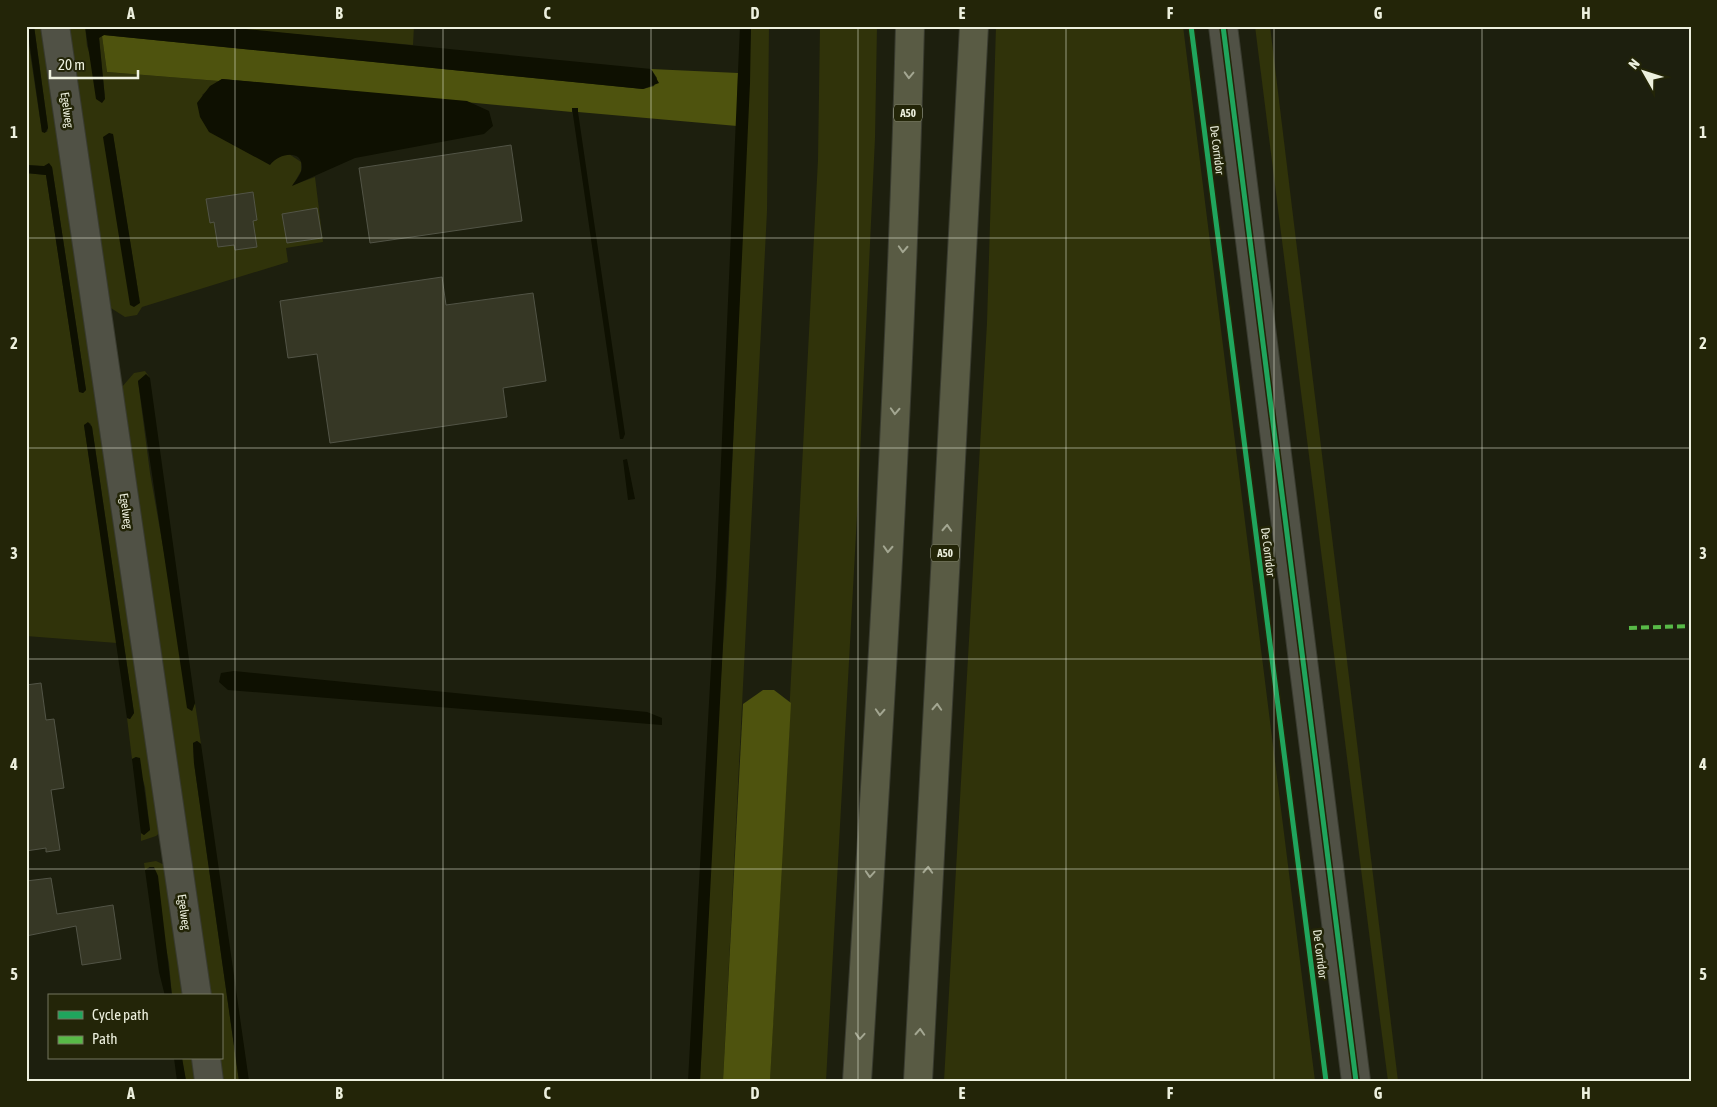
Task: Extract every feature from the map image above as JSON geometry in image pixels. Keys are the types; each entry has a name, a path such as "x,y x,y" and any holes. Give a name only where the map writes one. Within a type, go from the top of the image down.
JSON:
{"highway":[{"name":"A50","path":"857,1081 891,501 905,200 910,26"},
{"name":"A50","path":"918,1081 974,26"}],"street":[{"name":"Egelweg","path":"55,26 196,994"},
{"name":"De Corridor","path":"1222,26 1356,1081"},
{"path":"206,1060 209,1081"}],"green space":[{"path":"26,26 42,132 47,132 34,26 47,26 164,829 156,836 141,841 141,833 144,835 150,830 145,787 136,757 132,759 127,718 130,719 134,713 90,423 84,425 117,643 26,636 26,173 46,175 79,391 83,393 86,390 52,167 26,165"},
{"path":"62,26 85,26 87,46 105,98 99,37 102,36 107,72 219,81 202,95 274,160 281,155 289,154 301,162 301,171 293,185 315,177 323,242 286,248 288,262 142,307 137,315 125,317 103,303","holes":["109,133 113,135 140,303"]},
{"path":"203,26 414,26 413,45"},
{"path":"751,26 769,26 767,211 723,1081 700,1081 717,736 727,585"},
{"path":"820,26 877,26 875,138 858,497 826,1081 770,1081 818,160"},
{"path":"996,26 1183,26 1315,1081 944,1081 987,323"},
{"path":"1255,26 1270,26 1398,1081 1388,1081"},
{"path":"102,36 643,89 654,86 657,78 651,69 738,73 737,126 578,112 577,108 572,108 572,112 222,79 219,81 107,72"},
{"path":"145,371 150,378 146,375 138,381 150,473 192,711 195,703 201,744 197,741 193,743 194,763 239,1081 217,1081 214,1060 222,1060 222,994 204,994 116,394 134,373"},
{"path":"763,690 774,690 791,703 770,1081 723,1081 743,704"},
{"path":"156,861 169,867 188,994 172,994 169,963 150,867 145,870 144,863"},
{"path":"182,1060 197,1060 201,1081 186,1081"}],"shaded area":[{"path":"27,26 34,26 48,128 45,133 42,132"},
{"path":"85,26 235,28 651,69 659,83 643,89 104,35 99,38 105,99 102,103 96,99"},
{"path":"740,26 751,26 750,83 732,457 700,1081 688,1081 716,577"},
{"path":"222,79 467,101 489,111 493,126 484,134 355,158 292,186 302,170 301,161 298,157 294,155 284,156 270,165 209,132 200,117 197,103 210,86"},
{"path":"572,108 578,108 625,434 623,439 620,439"},
{"path":"109,133 113,134 140,303 134,307 130,305 103,137"},
{"path":"49,163 52,167 86,390 83,393 79,392 46,175 26,173 26,165 44,166"},
{"path":"146,374 150,378 195,703 192,711 187,708 138,381"},
{"path":"88,422 92,427 134,713 130,719 127,718 84,425"},
{"path":"627,459 635,499 628,500 623,460"},
{"path":"234,671 647,712 662,718 662,725 228,690 219,682 221,673"},
{"path":"197,741 201,744 249,1081 239,1081 194,763 193,743"},
{"path":"140,758 150,830 144,835 141,833 132,759"},
{"path":"154,867 158,876 172,994 164,994 159,972 145,870"},
{"path":"174,1060 182,1060 186,1081 177,1081"}],"building":[{"path":"511,145 522,221 370,243 359,168"},
{"path":"253,192 257,220 253,221 257,247 235,250 234,245 218,247 214,222 210,223 206,199"},
{"path":"317,208 322,238 287,243 282,214"},
{"path":"442,277 446,305 533,293 546,381 503,388 507,417 330,443 317,354 288,358 280,301"},
{"path":"41,683 46,720 54,719 64,788 51,790 60,850 46,852 46,848 26,851 26,685"},
{"path":"51,878 57,914 113,905 121,959 82,965 76,926 26,936 26,881"}],"marked path":[{"path":"1629,628 1691,626"}],"cycle path":[{"path":"1191,26 1326,1081"},
{"path":"1223,26 1356,1081"}]}
